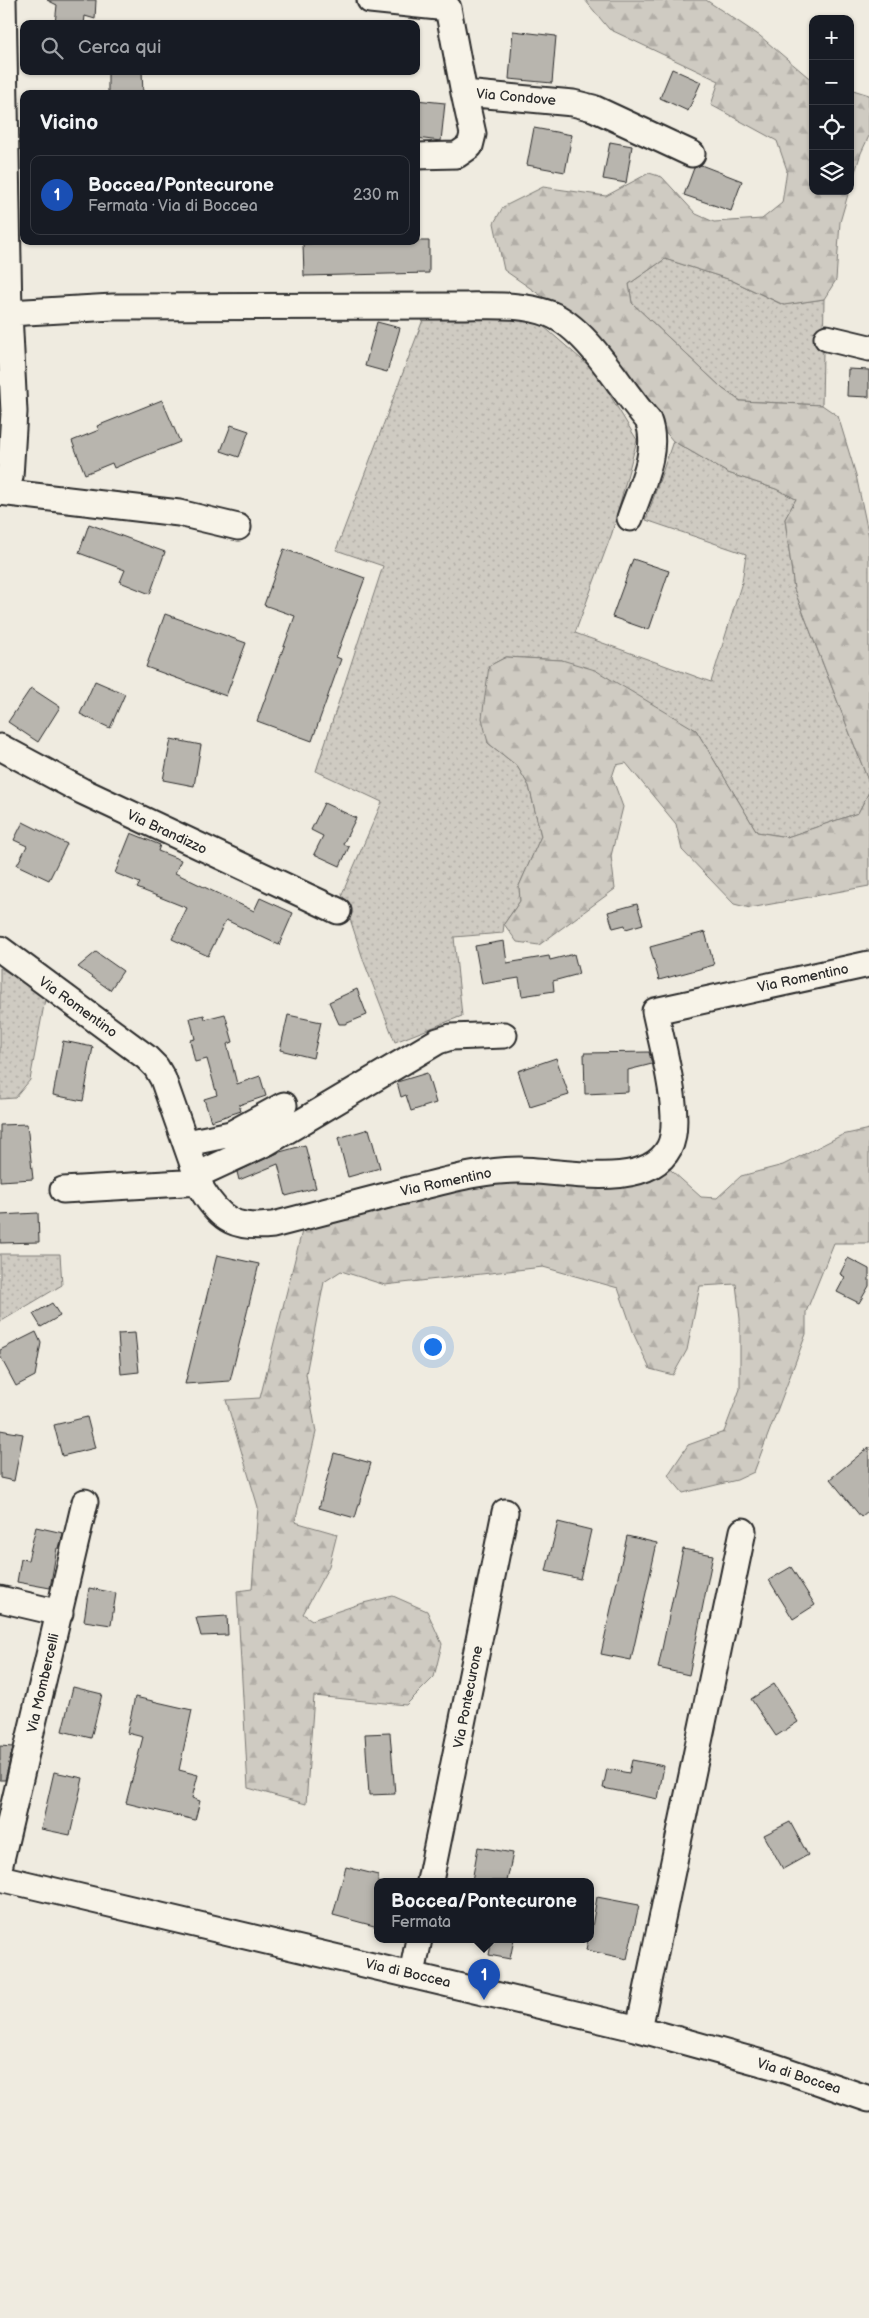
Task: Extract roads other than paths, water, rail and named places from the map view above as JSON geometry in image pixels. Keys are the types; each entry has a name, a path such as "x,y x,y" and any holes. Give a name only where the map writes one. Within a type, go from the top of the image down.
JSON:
{"street":[{"path":"3,0 9,313 14,412 10,477 0,492 179,513 238,527"},
{"name":"Via Condove","path":"370,0 448,8 464,93 572,103 592,108 692,154"},
{"path":"420,156 457,155 470,146 473,134 464,93"},
{"path":"9,313 113,307 459,306 508,307 551,315 579,333 648,420 651,428 652,451 630,518"},
{"path":"827,338 869,348"},
{"name":"Via Brandizzo","path":"0,747 82,791 338,911"},
{"name":"Via Romentino","path":"0,949 146,1057 156,1067 163,1079 210,1204 220,1214 243,1226 272,1225 490,1171 541,1170 603,1176 640,1170 662,1157 672,1140 672,1097 655,1010 869,964"},
{"path":"63,1190 199,1179 266,1143 438,1041 451,1037 504,1035"},
{"path":"187,1143 231,1134 284,1104"},
{"name":"Via Mombercelli","path":"0,1864 85,1502"},
{"name":"Via Pontecurone","path":"431,1878 505,1512"},
{"path":"640,2029 743,1531"},
{"path":"0,1599 60,1613"},
{"name":"Via di Boccea","path":"0,1878 208,1929 412,1974 640,2029 773,2066 869,2099"},
{"path":"412,1974 418,1943"}],"place":[{"name":"Boccea/Pontecurone","path":"484,2000"}]}
